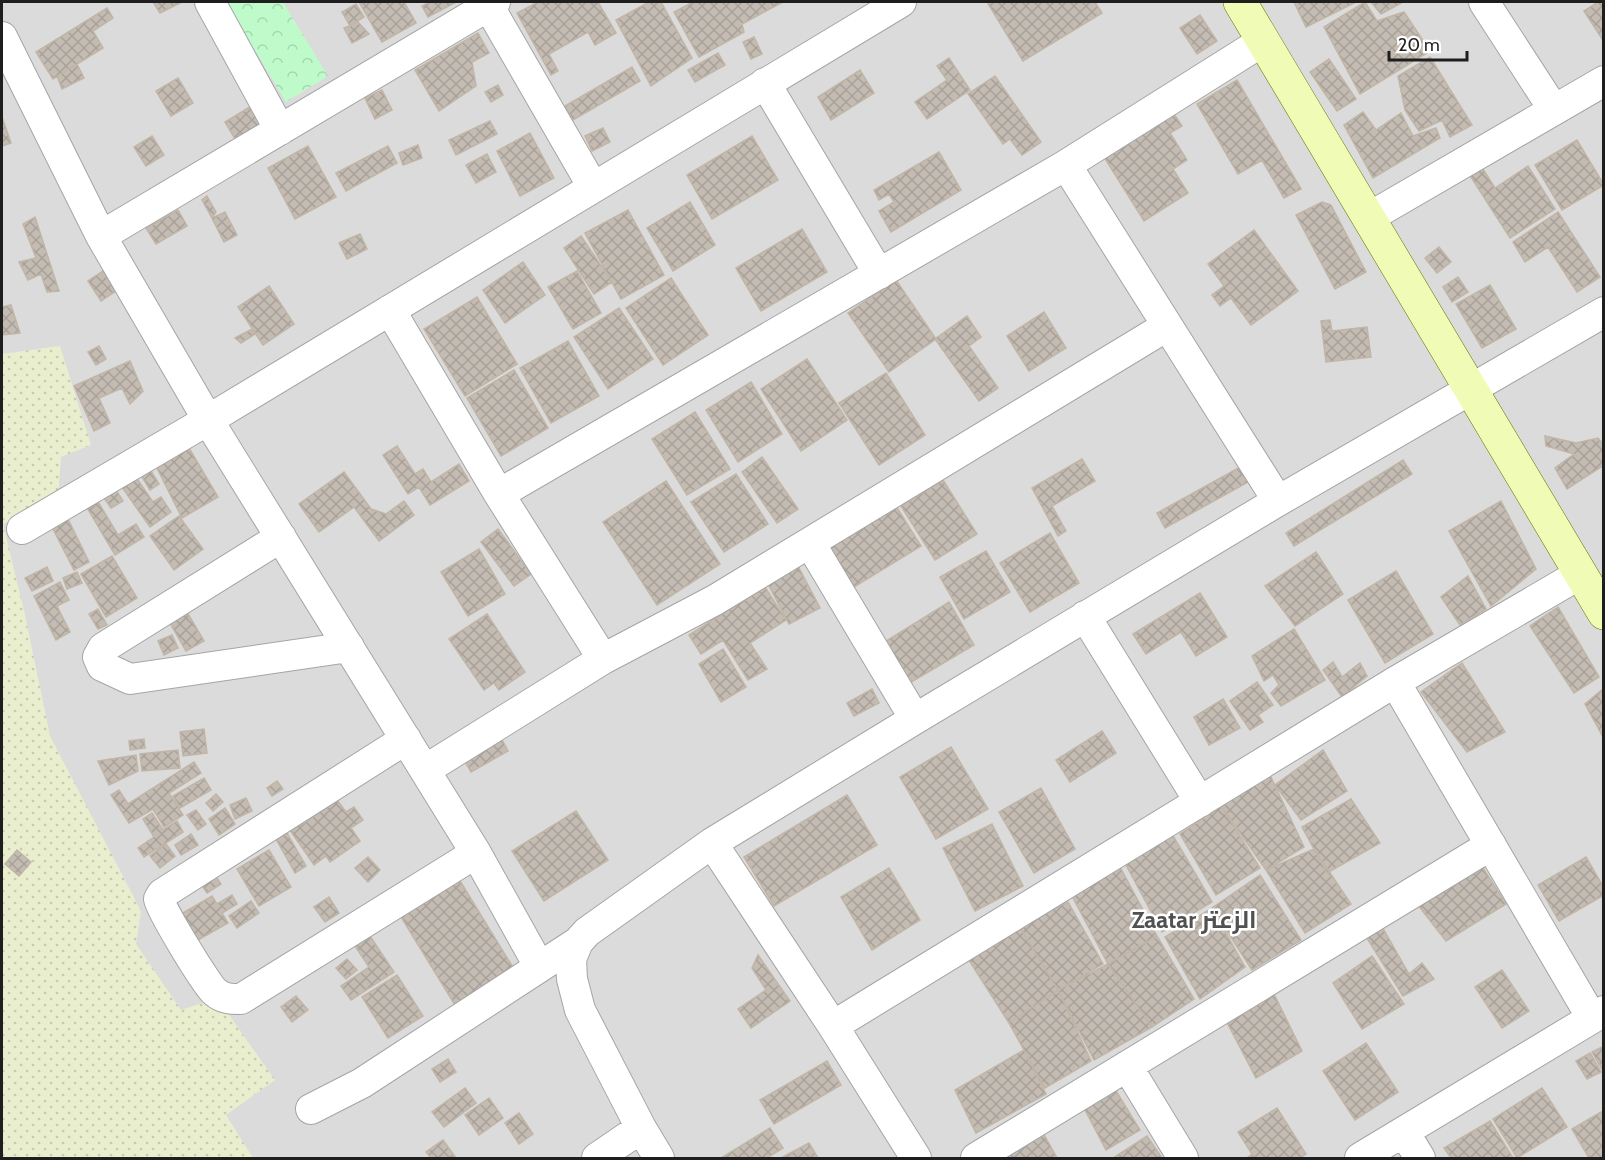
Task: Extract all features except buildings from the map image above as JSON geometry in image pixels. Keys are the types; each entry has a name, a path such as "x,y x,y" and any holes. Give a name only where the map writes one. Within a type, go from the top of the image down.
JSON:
{"main road":[{"path":"1240,2 1604,613"}],"street":[{"path":"210,2 280,130"},
{"path":"21,529 208,420 901,2"},
{"path":"1484,2 1554,110"},
{"path":"101,236 491,3 593,187"},
{"path":"2,37 101,236 208,420 476,853 539,966"},
{"path":"499,494 1066,165 1263,41"},
{"path":"1368,218 1604,81"},
{"path":"765,83 879,274"},
{"path":"1066,165 1278,501"},
{"path":"390,310 499,494 603,659"},
{"path":"311,1109 362,1083 578,942 587,932 712,843 1278,501 1604,312"},
{"path":"425,770 603,659 715,600 1167,326"},
{"path":"281,537 103,648 98,657 102,666 130,679 349,647"},
{"path":"810,543 915,719"},
{"path":"833,1026 1395,682 1580,574"},
{"path":"1085,616 1200,802"},
{"path":"1360,1158 1598,1014 1491,845 1395,682"},
{"path":"406,739 162,894 159,899 165,914 213,991 230,999 241,999 476,853"},
{"path":"712,843 833,1026 916,1158"},
{"path":"976,1158 1491,845"},
{"path":"578,942 571,959 572,979 580,1010 659,1158"},
{"path":"1126,1066 1183,1158"},
{"path":"597,1158 641,1128"},
{"path":"1404,1132 1420,1158"}],"shaded area":[{"path":"2,2 1603,2 1603,1158 2,1158"}],"green space":[{"path":"226,2 283,2 328,76 286,102"},
{"path":"60,346 91,445 61,457 58,498 3,524 50,736 141,911 136,944 181,1010 217,998 275,1080 226,1115 253,1158 2,1158 2,354"}],"district":[{"name":"Zaatar الزعتر","path":"1194,919"}]}
